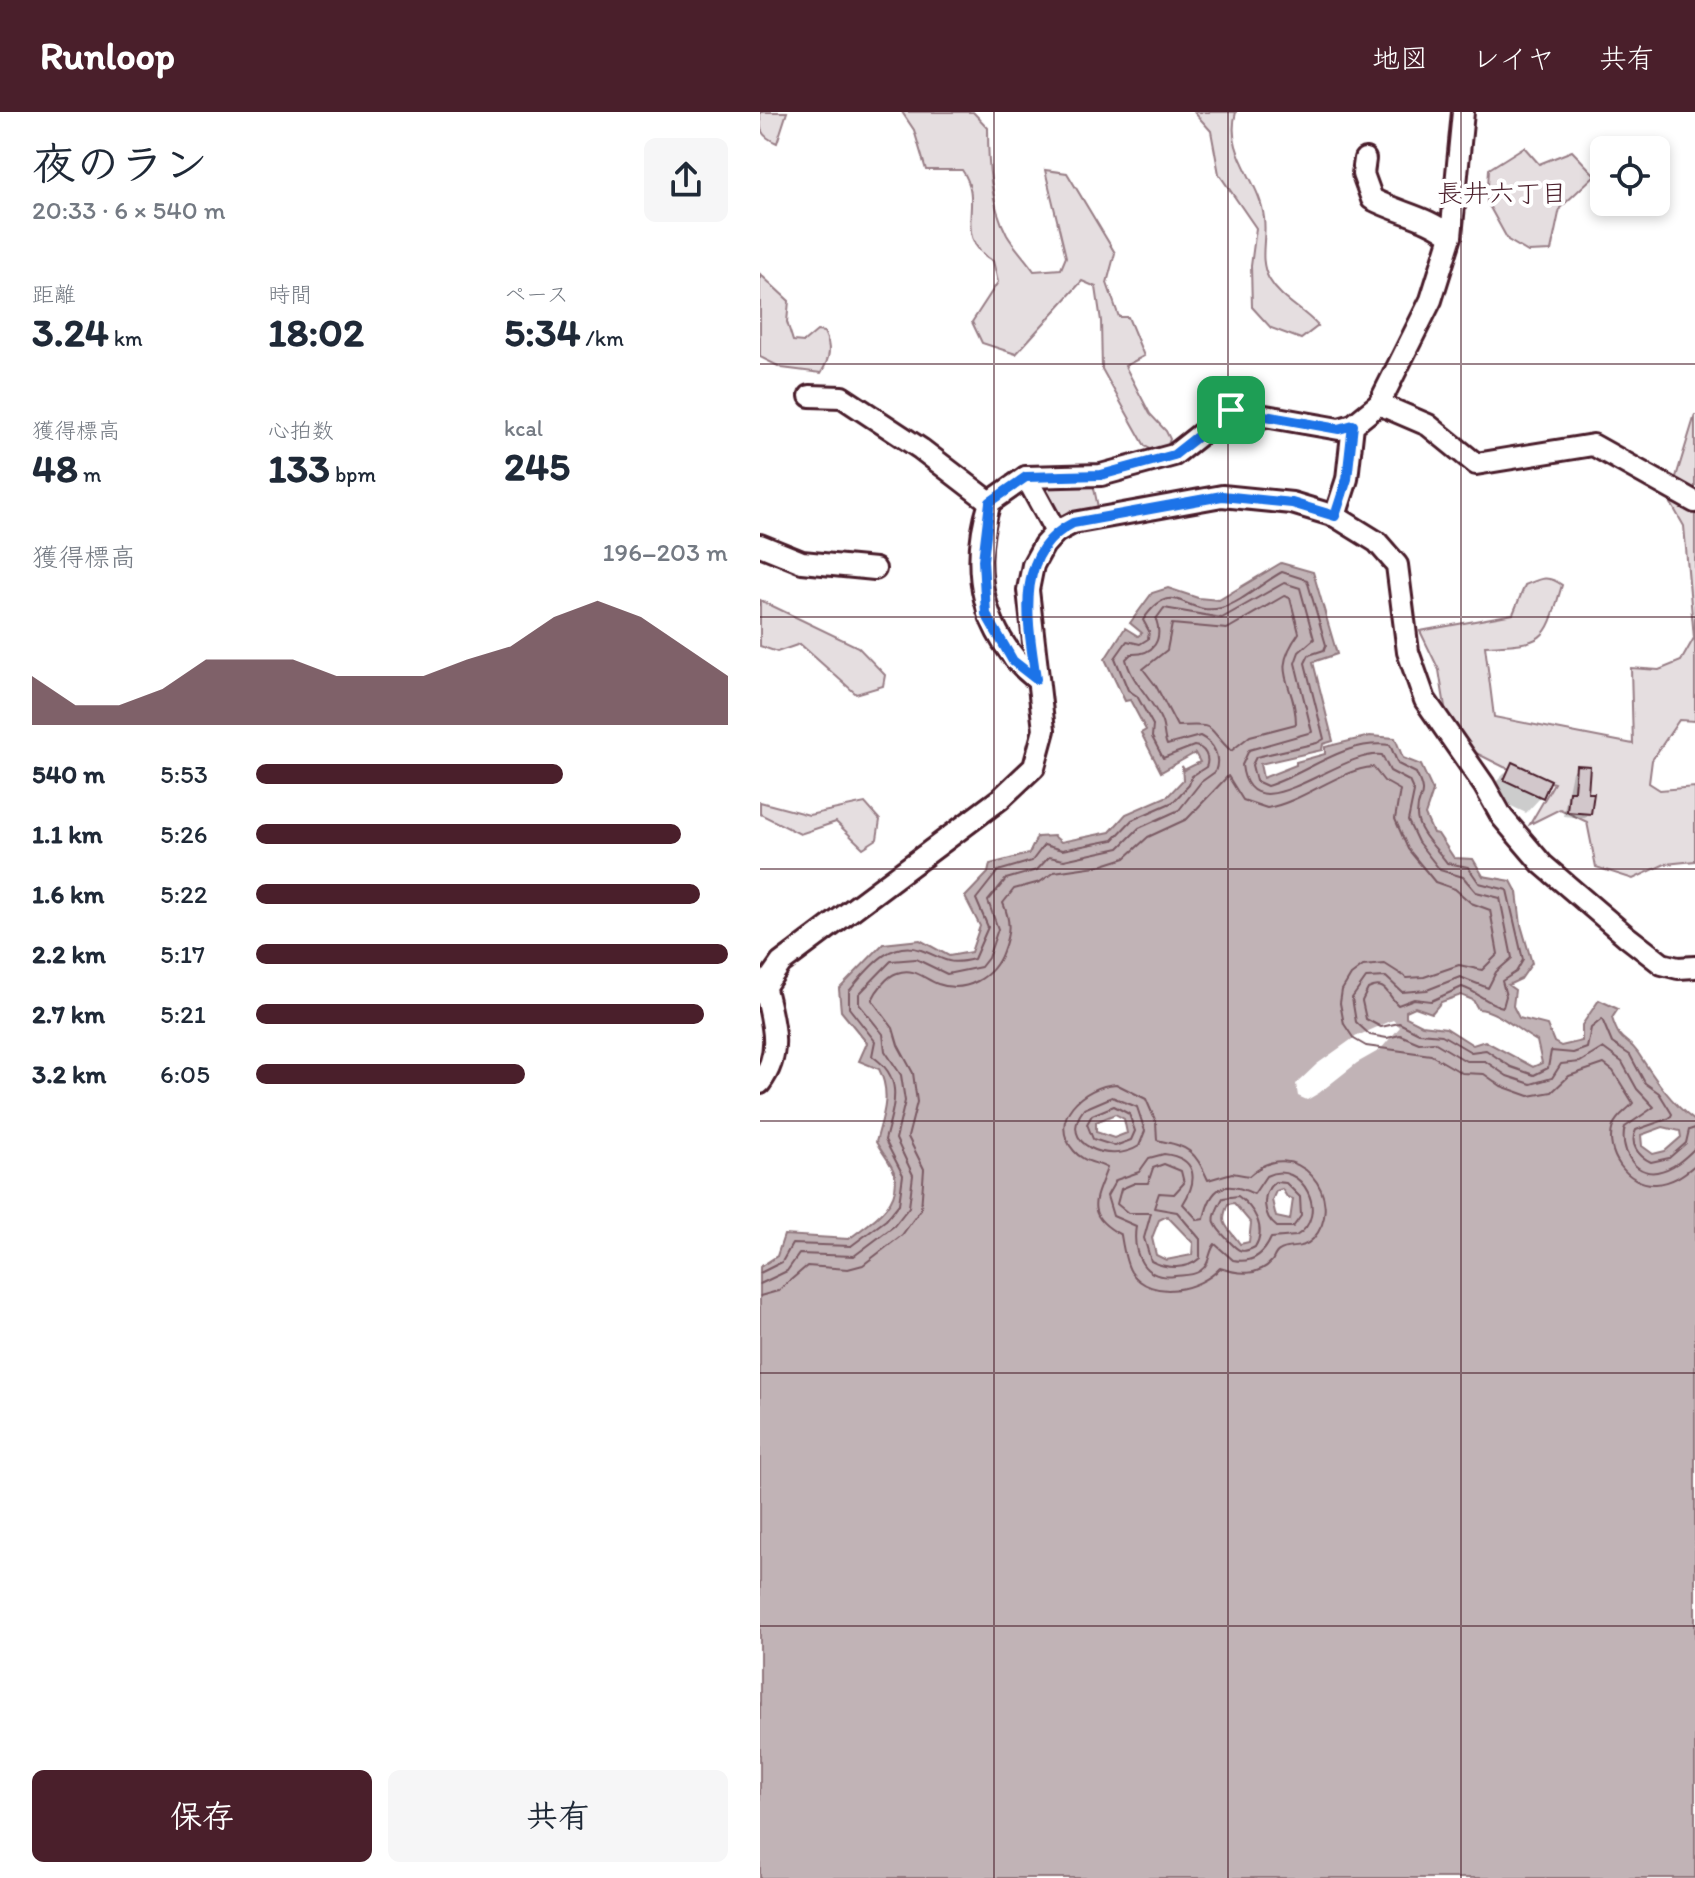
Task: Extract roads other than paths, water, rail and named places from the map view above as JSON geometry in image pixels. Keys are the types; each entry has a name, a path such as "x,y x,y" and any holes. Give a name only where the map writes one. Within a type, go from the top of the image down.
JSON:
{"street":[{"path":"1036,679 1013,661 986,614 983,560 990,502 1026,477 1101,475 1174,455 1231,410 1339,429 1353,425 1379,404 1431,300 1451,236 1463,112"},
{"path":"1365,159 1363,174 1372,199 1396,211 1431,221 1451,236"},
{"path":"810,396 842,397 921,449 990,502"},
{"path":"1379,404 1428,425 1476,464 1593,445 1695,502"},
{"path":"1335,516 1347,479 1353,425"},
{"path":"1026,477 1056,532"},
{"path":"760,1083 773,1063 776,1034 763,991 770,975 781,963 1000,799 1034,767 1044,730 1028,590 1033,565 1044,545 1056,532 1073,523 1222,496 1292,503 1335,516 1386,549 1397,565 1408,652 1425,700 1484,785 1502,817 1542,864 1631,940 1662,964 1678,968 1695,967"},
{"path":"760,545 802,562 875,569"}],"water":[{"path":"1281,563 1313,572 1337,654 1313,662 1333,741 1323,744 1322,750 1260,764 1263,778 1296,765 1296,762 1325,754 1325,747 1370,736 1395,738 1403,758 1421,765 1433,791 1425,815 1433,833 1438,834 1454,858 1473,859 1483,876 1511,881 1517,892 1521,925 1532,963 1521,979 1508,985 1515,990 1513,1006 1519,1018 1547,1025 1554,1042 1561,1046 1582,1041 1582,1025 1599,1000 1618,1009 1612,1018 1618,1033 1634,1048 1671,1098 1695,1121 1695,1878 760,1878 760,1267 777,1256 784,1235 849,1239 882,1213 896,1186 894,1171 876,1142 886,1096 883,1078 879,1069 859,1061 867,1043 841,1011 839,989 883,944 920,940 949,956 971,952 980,926 965,897 988,873 990,864 1029,854 1037,837 1054,836 1061,842 1110,832 1126,814 1168,796 1183,780 1182,766 1184,770 1200,762 1195,753 1161,772 1141,733 1146,730 1130,700 1125,701 1105,659 1125,628 1138,636 1142,633 1130,623 1152,593 1168,588 1198,598 1219,600","holes":["1461,995 1473,1000 1478,1009 1501,1017 1537,1041 1542,1063 1533,1067 1485,1041 1473,1045 1446,1028 1422,1025 1406,1017 1406,1011 1415,1007 1432,1013 1441,1002","1115,1114 1124,1119 1127,1133 1114,1138 1096,1132 1096,1122","1663,1127 1680,1131 1681,1137 1665,1151 1653,1154 1642,1146 1641,1135","1282,1189 1287,1197 1293,1199 1290,1220 1276,1217 1272,1200 1276,1191","1234,1203 1251,1223 1249,1242 1240,1244 1229,1230 1225,1211 1228,1204","1167,1216 1193,1243 1192,1255 1166,1260 1156,1255 1152,1238 1159,1220"]}],"district":[{"name":"長井六丁目","path":"1502,193"}]}
